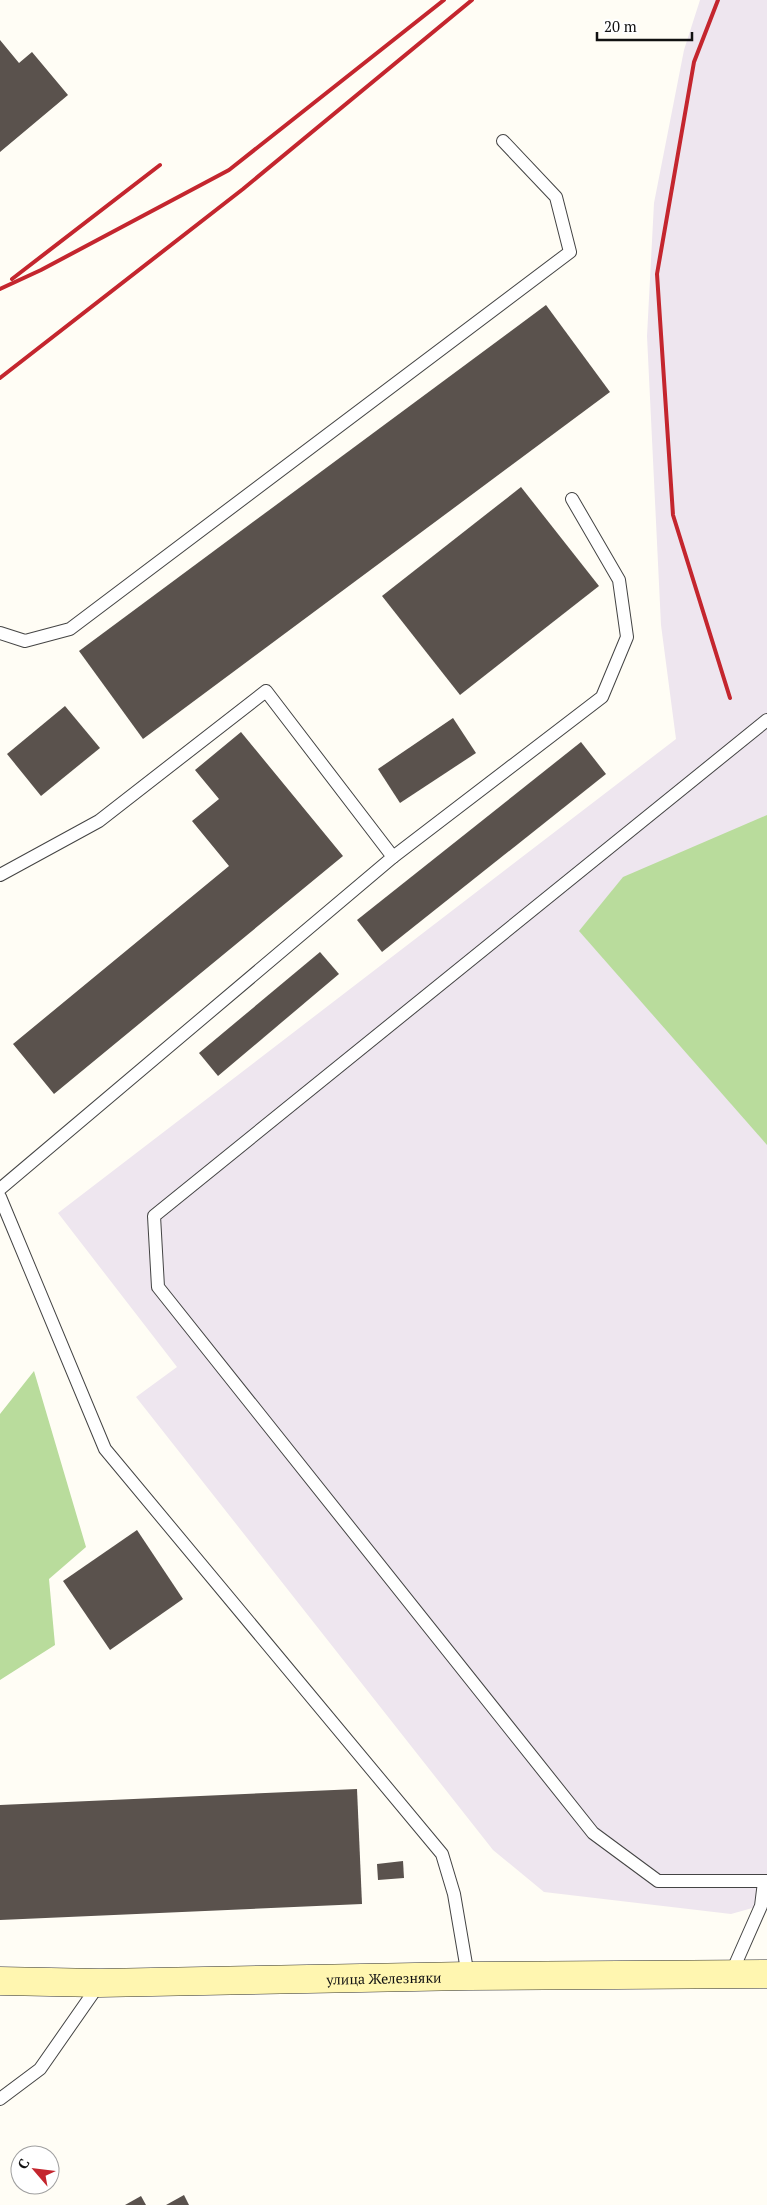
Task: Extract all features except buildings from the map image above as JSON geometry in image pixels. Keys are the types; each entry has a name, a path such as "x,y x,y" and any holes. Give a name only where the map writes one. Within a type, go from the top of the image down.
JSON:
{"street":[{"name":"улица Железняки","path":"0,1981 100,1983 468,1976 767,1974"}],"lane":[{"path":"0,633 25,641 70,629 570,252 556,197 503,141"},
{"path":"0,1189 394,857 602,697 627,638 619,580 572,499"},
{"path":"0,874 99,821 266,691 394,857"},
{"path":"731,1974 761,1906 765,1882 658,1881 594,1833 158,1287 154,1216 767,720"},
{"path":"0,1197 105,1449 442,1854 454,1894 468,1976"},
{"path":"0,2099 40,2069 100,1983"}],"shaded area":[{"path":"700,0 767,0 767,1904 731,1914 544,1892 493,1850 136,1397 177,1367 58,1213 676,739 661,625 647,336 654,203 684,50"}],"green space":[{"path":"767,815 767,1145 579,931 623,877"},
{"path":"34,1371 86,1547 49,1579 55,1645 0,1680 0,1414"}],"railway":[{"path":"0,289 41,270 229,170 444,0"},
{"path":"0,378 243,189 472,0"},
{"path":"718,0 694,62 657,274 673,515 730,698"},
{"path":"12,279 160,165"}]}
